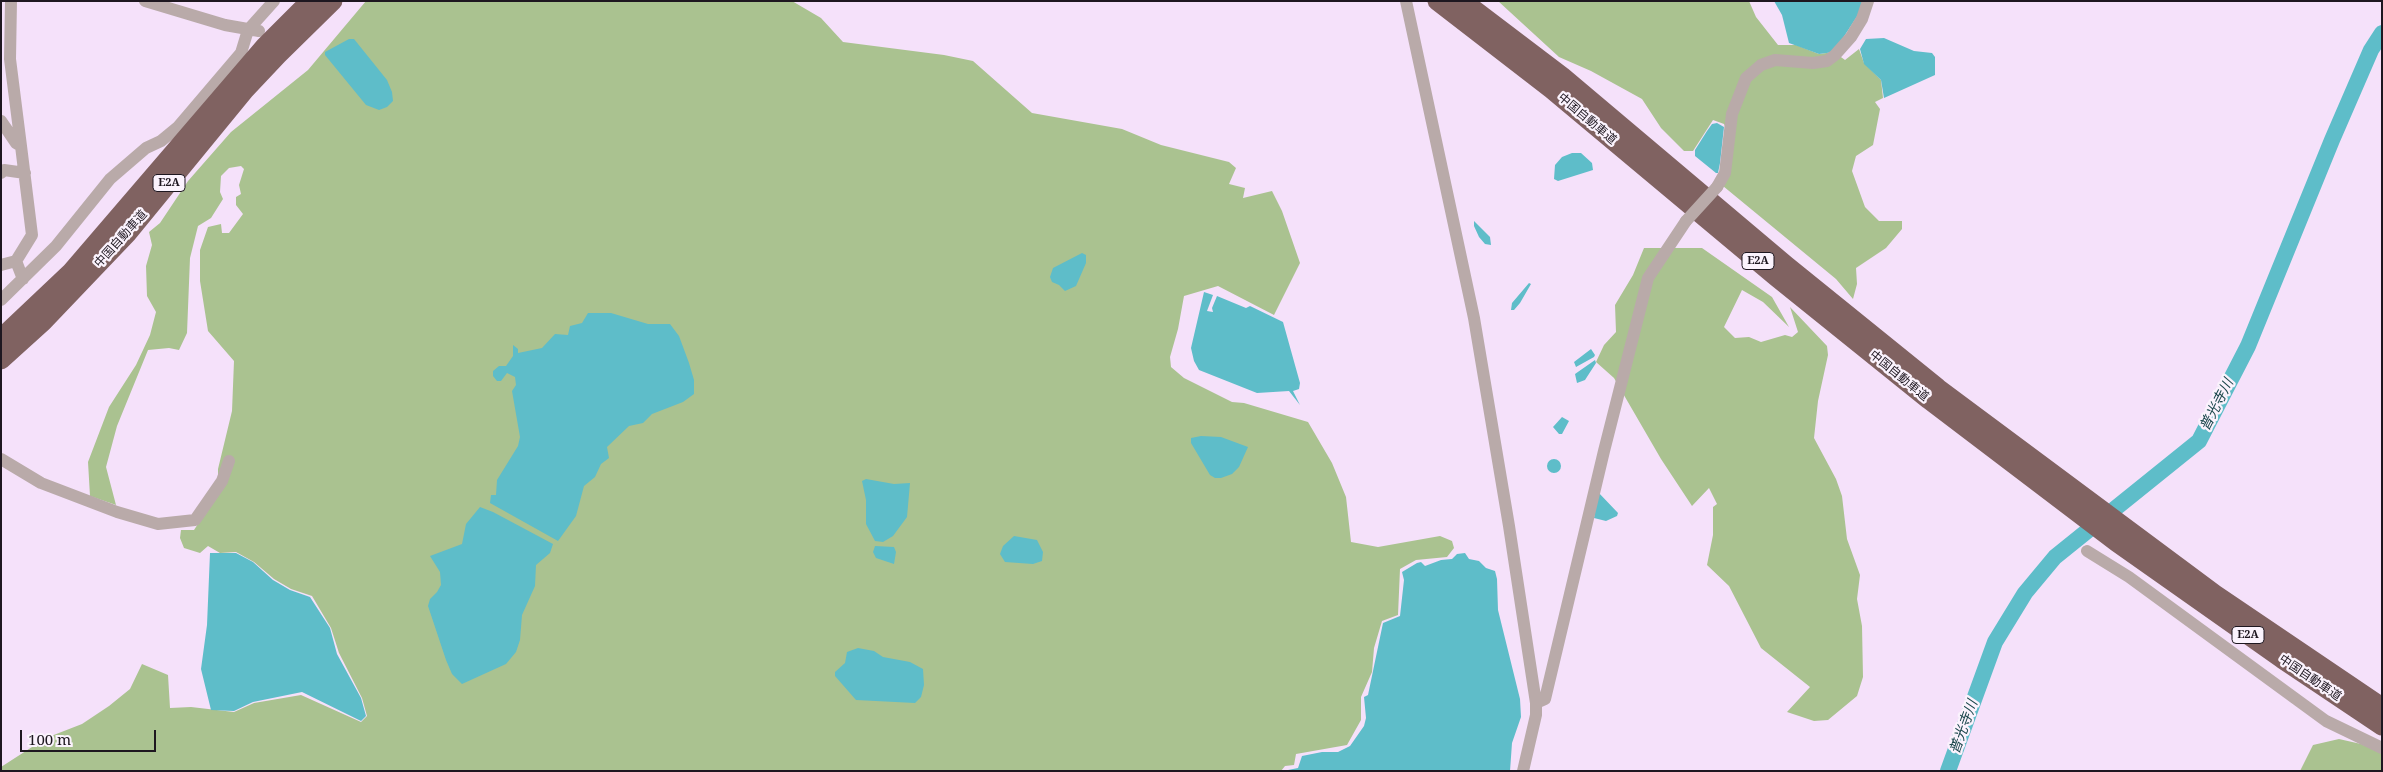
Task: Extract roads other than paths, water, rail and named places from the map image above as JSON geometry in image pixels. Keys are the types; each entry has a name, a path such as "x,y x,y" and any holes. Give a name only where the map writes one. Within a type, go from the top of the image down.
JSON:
{"highway":[{"name":"中国自動車道","path":"1,338 70,272 252,60 310,1"},
{"name":"中国自動車道","path":"1,360 43,322 102,261 245,90 333,1"},
{"name":"中国自動車道","path":"1437,1 1551,89 1862,347 2122,536 2282,659 2382,726"},
{"name":"中国自動車道","path":"1463,1 1562,76 1888,348 2088,511"},
{"name":"中国自動車道","path":"2122,536 2216,594 2382,707"}],"street":[{"path":"1,265 16,261 32,235 10,59 11,1"},
{"path":"145,1 253,30"},
{"path":"1,300 56,246 110,179 146,148 161,141 178,127 241,53 253,30 274,1"},
{"path":"1406,1 1474,318 1502,479 1536,703 1536,715 1523,771"},
{"path":"1536,703 1545,699 1604,451 1648,278 1686,222 1717,187 1725,173 1732,114 1746,78 1761,65 1775,60 1827,61 1851,37 1862,19 1868,1"},
{"path":"1,121 16,143 21,146"},
{"path":"1,173 4,170 25,173"},
{"path":"16,261 24,279"},
{"path":"1,458 41,483 116,512 158,524 195,520 222,481 229,461"},
{"path":"2087,551 2129,577 2326,721 2382,748"}],"water":[{"path":"1774,1 1867,1 1834,52 1819,54 1789,43 1782,15"},
{"path":"1884,38 1914,51 1932,53 1935,57 1935,75 1884,98 1881,80 1864,64 1860,49 1866,39"},
{"path":"349,39 354,39 387,80 392,92 393,101 387,107 379,110 366,105 325,55 325,52"},
{"path":"1717,123 1724,127 1720,163 1718,173 1716,173 1695,156 1695,150 1712,124"},
{"path":"1572,153 1581,153 1592,163 1593,170 1558,181 1554,179 1555,165 1562,157"},
{"path":"1474,221 1490,237 1491,245 1485,244 1479,237"},
{"path":"1082,253 1086,255 1086,263 1076,286 1065,291 1059,285 1052,282 1050,277 1053,268"},
{"path":"1529,283 1531,284 1520,303 1514,310 1511,310 1512,303"},
{"path":"1204,292 1213,295 1207,311 1213,312 1212,308 1217,296 1246,308 1250,306 1283,322 1300,383 1299,389 1293,391 1300,405 1289,391 1257,393 1199,370 1194,361 1191,348"},
{"path":"588,313 611,313 648,324 670,324 679,336 689,363 694,380 694,394 683,402 652,414 643,423 629,426 607,447 609,458 601,464 595,477 584,486 576,516 558,541 490,503 491,495 496,495 497,480 518,446 520,437 512,391 516,385 515,377 507,373 501,381 497,381 493,376 493,371 499,366 506,366 513,356 513,345 518,349 518,353 542,348 555,334 568,335 570,326 582,323"},
{"path":"1591,349 1595,355 1594,357 1576,367 1574,362"},
{"path":"1595,360 1596,363 1585,380 1577,383 1575,374"},
{"path":"1562,417 1569,421 1562,434 1559,434 1553,427"},
{"path":"1201,436 1221,437 1248,447 1239,467 1232,474 1221,478 1215,478 1210,475 1191,443 1191,438"},
{"path":"1551,459 1557,459 1561,466 1557,473 1551,473 1547,469 1547,463"},
{"path":"866,479 894,484 910,483 907,517 893,536 883,542 875,541 866,524 866,500 862,481"},
{"path":"1598,492 1618,513 1617,516 1606,521 1594,518"},
{"path":"480,507 553,544 550,553 536,565 535,586 522,615 520,640 516,652 506,664 462,684 452,674 428,606 430,599 441,585 440,572 430,556 462,544 466,524"},
{"path":"1014,536 1037,540 1043,552 1042,561 1033,564 1005,562 1000,554 1003,546"},
{"path":"875,546 894,547 896,552 894,564 876,558 873,552"},
{"path":"210,553 236,553 253,562 273,580 290,590 310,597 330,628 337,654 361,698 366,716 361,721 302,692 253,702 234,711 211,710 201,669 207,625"},
{"path":"1465,553 1469,559 1479,561 1486,568 1495,571 1497,579 1498,610 1520,699 1521,717 1512,743 1510,771 1283,771 1298,768 1302,756 1322,752 1338,752 1350,746 1364,726 1366,718 1364,697 1368,695 1383,623 1400,616 1404,580 1402,572 1417,563 1421,562 1425,566 1441,560 1452,559 1457,554"},
{"path":"858,648 874,651 883,657 910,662 923,669 924,685 921,697 915,703 856,700 835,676 835,672 845,663 847,652"}],"waterway":[{"name":"普光寺川","path":"1948,771 1995,642 2025,593 2055,557 2199,441 2248,346 2332,140 2371,50 2382,33"}]}
